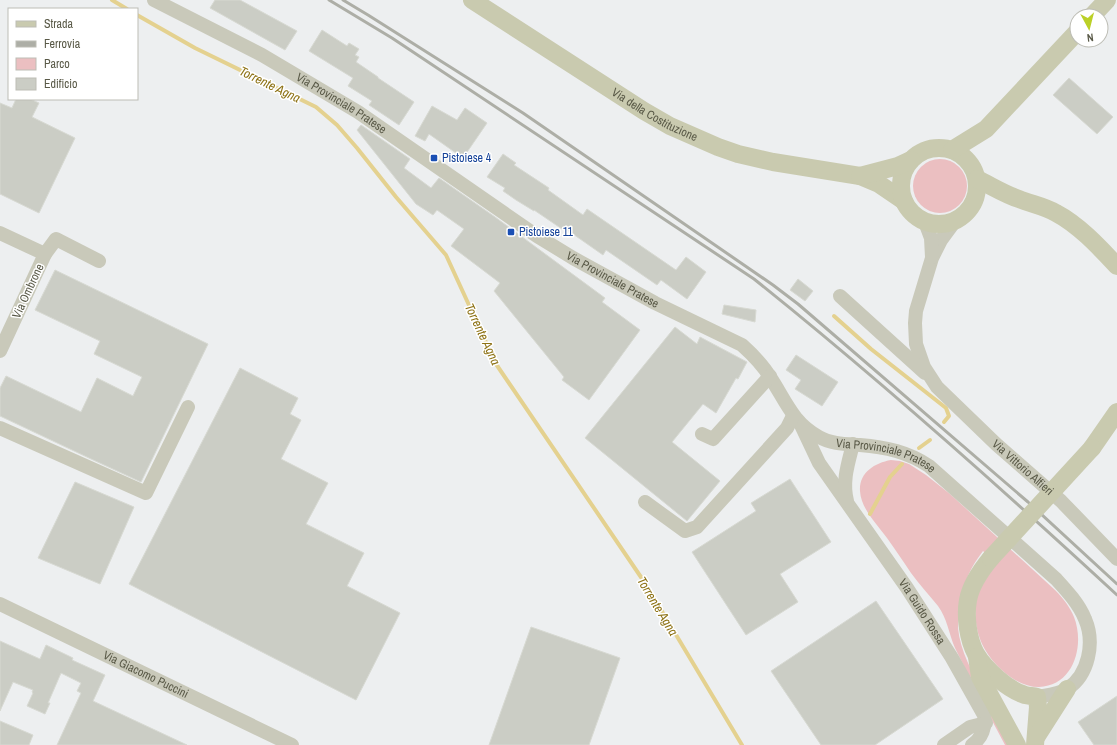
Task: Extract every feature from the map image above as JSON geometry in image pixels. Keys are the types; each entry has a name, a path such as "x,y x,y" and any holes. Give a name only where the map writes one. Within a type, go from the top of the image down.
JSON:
{"main road":[{"name":"Via della Costituzione","path":"472,0 644,111 702,142 738,154 773,162 860,176"},
{"path":"1100,8 1107,0"},
{"path":"952,150 986,129 1069,41"},
{"path":"969,162 986,129"},
{"path":"860,176 898,166 911,160 923,151 930,149 945,148 952,150 959,153 969,162 977,179 974,201 970,209 955,221 946,224 925,222 912,213 904,201 901,190 901,179 911,160"},
{"path":"860,176 879,184 904,201"},
{"path":"977,179 1018,199 1056,213 1067,220 1101,249 1117,266"},
{"path":"974,201 1018,199"},
{"name":"Via Provinciale Pratese","path":"1037,697 1025,695 997,678 977,655 971,640 967,614 968,600 971,589 979,572 1092,448 1117,412"},
{"path":"977,655 980,677 1013,737"},
{"path":"1035,742 1067,689"},
{"path":"1013,737 1009,720 1011,709 1019,692"},
{"path":"1035,742 1038,707 1037,697"}],"street":[{"name":"Via Provinciale Pratese","path":"156,1 262,55 358,112 537,236 573,258 655,303 742,345 752,354 770,376 797,420 820,438 833,442 894,449 917,458 941,476 1064,588 1077,604 1085,618 1090,641 1088,658 1083,670 1067,689 1052,695 1037,697"},
{"name":"Via Vittorio Alfieri","path":"955,221 941,240 932,258 916,311 914,323 916,344 924,367 937,387 996,444 1061,501 1117,558"},
{"name":"Via Vittorio Alfieri","path":"925,222 930,238 932,258"},
{"name":"Via Ombrone","path":"0,233 45,254 0,351"},
{"path":"45,254 56,239 99,261"},
{"name":"Via Vittorio Alfieri","path":"840,296 930,377"},
{"path":"702,434 713,439 770,376"},
{"path":"0,428 146,493 188,406"},
{"path":"645,502 684,531 697,527 787,428 797,420"},
{"name":"Via Guido Rossa","path":"797,420 818,463 907,588 952,658 984,715 986,723"},
{"name":"Via Guido Rossa","path":"849,505 844,480 853,444"},
{"name":"Via Giacomo Puccini","path":"0,604 292,745"},
{"path":"944,745 970,727 986,723"},
{"path":"972,745 980,740 986,723"}],"green space":[{"path":"935,159 945,159 955,163 963,171 967,181 967,191 963,201 955,209 945,213 935,213 925,209 917,201 913,191 913,181 917,171 925,163"},
{"path":"891,460 909,464 950,494 1055,590 1066,603 1074,617 1077,628 1077,651 1074,662 1068,672 1061,680 1051,685 1039,687 1020,683 1011,678 989,656 980,639 977,629 975,613 978,594 996,563 983,551 971,569 964,586 961,600 958,625 959,637 971,670 1010,745 1005,745 973,685 955,648 946,621 938,606 911,573 863,504 860,485 865,474 873,466"}],"building":[{"path":"215,0 240,0 297,31 285,50 210,8"},
{"path":"322,30 347,46 349,43 359,49 355,55 359,57 356,62 414,102 399,125 369,105 372,101 348,86 353,78 309,51"},
{"path":"1069,78 1113,117 1097,134 1053,95"},
{"path":"16,100 32,100 39,103 32,117 75,138 39,213 0,194 0,103 12,108"},
{"path":"432,106 457,120 465,108 487,123 463,158 429,134 425,141 415,136"},
{"path":"361,125 410,159 404,168 431,188 439,178 495,217 605,298 602,302 640,330 589,400 562,380 564,377 494,291 500,283 451,246 464,229 437,210 433,215 416,204 357,130"},
{"path":"503,154 516,163 514,165 549,188 548,190 583,215 587,209 676,270 686,257 706,272 687,299 661,280 657,285 606,250 603,255 563,227 562,229 516,200 503,191 505,188 487,177"},
{"path":"55,270 208,344 141,482 0,416 0,388 6,376 81,412 97,378 133,396 142,377 94,354 100,341 35,310"},
{"path":"798,279 813,291 805,301 790,290"},
{"path":"724,305 756,310 755,322 722,314"},
{"path":"675,327 697,344 700,337 747,362 716,413 703,404 672,442 720,481 687,521 585,438"},
{"path":"796,355 838,382 822,406 795,389 801,380 786,370"},
{"path":"240,368 298,398 290,414 301,420 281,459 328,483 306,524 364,553 347,586 400,613 356,700 129,584"},
{"path":"790,479 831,542 780,574 798,602 746,635 692,552 756,511 751,503"},
{"path":"75,482 134,507 100,584 38,558"},
{"path":"876,601 943,699 875,745 821,745 771,671"},
{"path":"531,627 620,658 589,745 489,745"},
{"path":"0,641 40,659 46,645 73,658 72,660 105,675 93,701 187,745 57,745 81,693 77,691 81,683 61,673 48,703 50,703 45,714 27,706 33,690 13,682 0,711"},
{"path":"1117,696 1117,745 1094,745 1078,722"},
{"path":"0,721 33,735 29,745 0,745"}],"waterway":[{"name":"Torrente Agna","path":"112,0 125,8"},
{"name":"Torrente Agna","path":"138,16 195,48 316,107 337,125 446,255 496,364 645,583 742,745"},
{"path":"834,316 871,349 946,408 949,416 944,422"},
{"path":"919,448 930,440"},
{"path":"870,514 890,477 902,464"}],"railway":[{"path":"329,0 392,38 754,279 893,394 1117,595"},
{"path":"343,0 523,113 773,285 798,304 1028,502 1117,584"}],"place":[{"name":"Pistoiese 4","path":"434,158"},
{"name":"Pistoiese 11","path":"511,232"}]}
